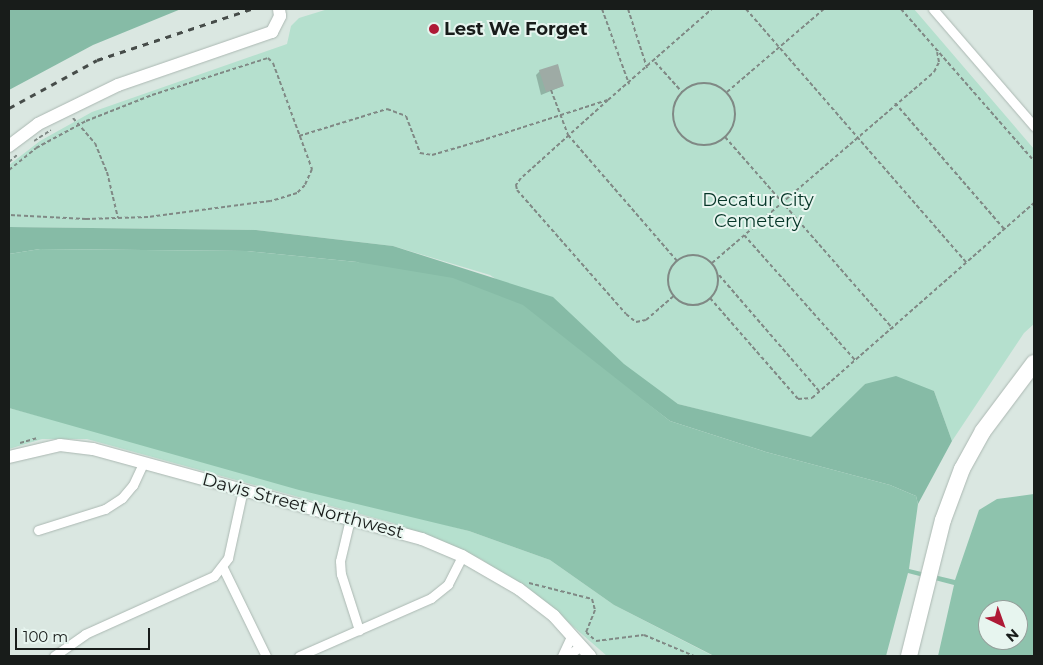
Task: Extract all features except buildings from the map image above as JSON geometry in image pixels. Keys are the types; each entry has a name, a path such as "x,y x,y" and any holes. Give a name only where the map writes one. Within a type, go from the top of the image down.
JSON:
{"highway":[{"path":"909,656 944,520 962,469 982,431 1034,363"}],"street":[{"path":"14,149 38,124 67,108 118,85 272,32 280,16 279,9"},
{"path":"933,9 1034,126"},
{"name":"Davis Street Northwest","path":"9,457 60,445 93,449 422,539 462,556 537,602 590,656"},
{"path":"38,530 105,509 133,485 143,464"},
{"path":"54,656 85,634 204,582 223,568 243,489"},
{"path":"350,519 340,561 341,574 360,630"},
{"path":"299,656 360,630 442,591 462,556"},
{"path":"223,568 266,656"},
{"path":"562,656 571,637"},
{"path":"567,656 581,646"}],"path":[{"path":"602,9 629,84"},
{"path":"628,9 647,68"},
{"path":"674,296 646,320 636,322 626,314 517,190 516,185 521,178 568,135 629,84 712,9"},
{"path":"746,9 967,263"},
{"path":"727,92 824,9"},
{"path":"901,9 1034,161"},
{"path":"712,263 895,103 934,72 939,62 937,52"},
{"path":"9,170 36,148 80,124 152,95 268,58 274,63 312,169 305,185 297,193 270,201 210,210 118,218 9,215"},
{"path":"654,62 682,92"},
{"path":"700,83 719,86 727,92 735,111 735,121 724,137 704,145 685,138 678,130 674,116 676,100 682,92 700,83"},
{"path":"551,90 558,114 568,135 676,261"},
{"path":"299,136 393,110 406,116 420,153 432,155 558,114 608,100"},
{"path":"895,103 1005,230"},
{"path":"67,108 74,120 80,124 95,143 107,172 118,218"},
{"path":"68,122 74,120"},
{"path":"34,142 55,128"},
{"path":"724,137 893,329"},
{"path":"9,162 14,149"},
{"path":"710,298 798,399 812,398 1034,204"},
{"path":"744,235 856,361"},
{"path":"718,274 716,292 710,298 696,305 688,304 674,296 668,282 676,261 692,255 712,263 718,274 819,391"}],"green space":[{"name":"Decatur City Cemetery","path":"328,9 914,9 1034,149 1034,324 1024,333 952,441 934,391 865,384 811,438 678,404 490,275 393,246 256,230 9,227 9,165 40,141 92,112 287,44 291,26 299,18"},
{"path":"9,408 469,531 550,560 614,605 713,656 607,656 552,608 481,559 393,523 87,439 42,439 9,449"}],"shaded area":[{"path":"9,9 181,9 93,45 9,90"},
{"path":"9,227 256,230 393,246 553,297 624,364 678,404 811,437 865,384 896,376 934,391 952,441 918,504 916,496 890,485 766,452 670,421 600,368 357,262 247,251 40,249 9,254"},
{"path":"40,249 247,251 357,262 453,278 523,305 670,421 766,452 890,485 916,496 918,504 909,569 955,580 979,510 997,499 1034,494 1034,656 938,656 954,585 908,573 886,656 714,656 614,605 550,560 469,531 299,490 9,408 9,254"}],"railway":[{"path":"9,108 97,60 251,9"}],"place":[{"name":"Lest We Forget","path":"434,29"}]}
